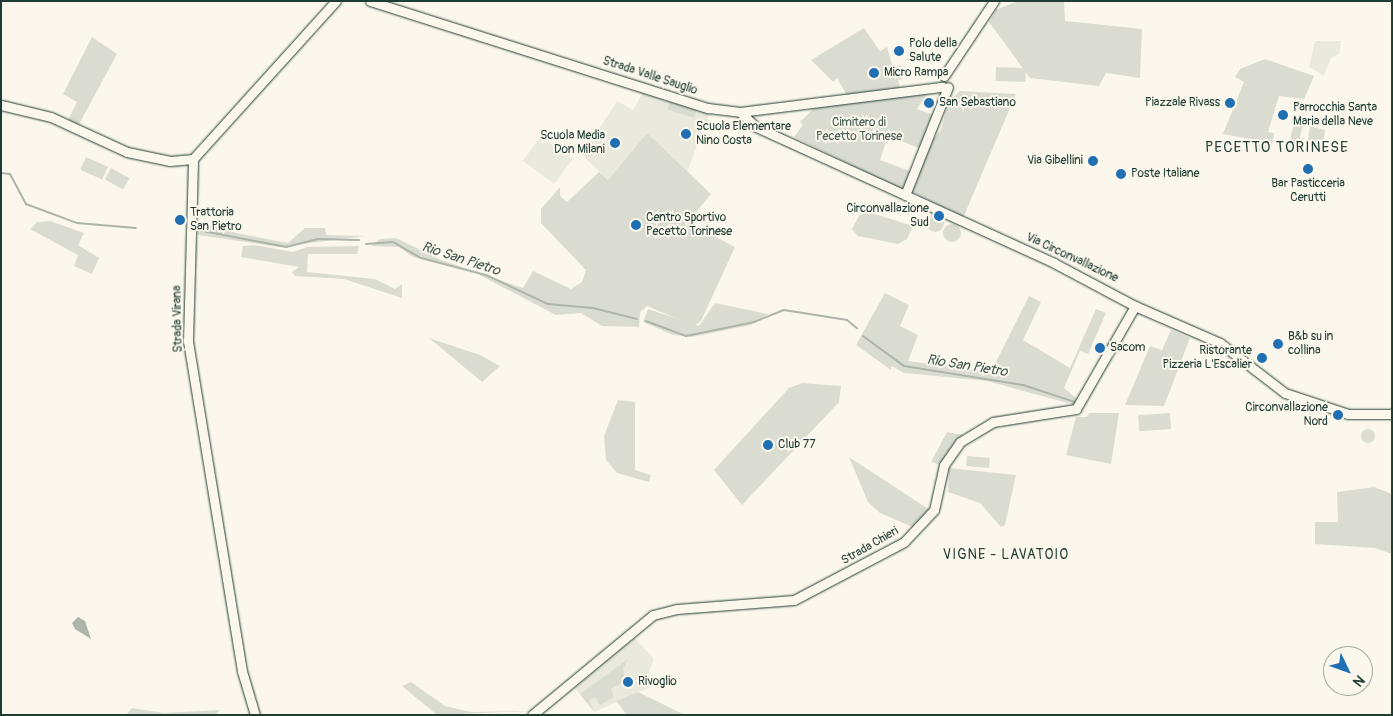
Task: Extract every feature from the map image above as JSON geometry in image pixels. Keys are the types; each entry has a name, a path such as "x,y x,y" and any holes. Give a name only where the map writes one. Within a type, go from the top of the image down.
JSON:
{"street":[{"path":"1,105 51,117 127,152 170,161 193,159 336,1"},
{"name":"Strada Valle Sauglio","path":"370,1 708,108 740,112 931,89 944,85"},
{"path":"905,196 944,85 994,1"},
{"name":"Via Circonvallazione","path":"740,112 756,127 1119,295 1135,306 1220,343 1285,393 1348,414 1392,414"},
{"name":"Strada Virana","path":"193,159 188,341 242,672 256,715"},
{"name":"Strada Chieri","path":"532,715 653,615 677,609 794,600 904,542 929,517 948,457 960,442 993,422 1076,409 1135,306"}],"shaded area":[{"path":"1315,41 1341,41 1339,54 1331,58 1324,76 1309,67"},
{"path":"643,92 710,113 686,174 647,133 608,180 582,155 617,101 633,110"},
{"path":"541,136 573,159 554,184 523,161"},
{"path":"78,617 85,621 91,639 75,629 72,623"},
{"path":"633,636 654,659 647,677 657,684 594,712 573,686"}],"green space":[{"path":"1018,1 1064,1 1065,21 1142,29 1140,78 1106,73 1099,86 1030,78 989,22 996,10"},
{"path":"864,28 880,51 887,47 893,67 905,65 902,79 898,80 900,88 848,97 837,78 833,82 811,60"},
{"path":"92,37 117,54 78,126 68,120 77,102 63,94"},
{"path":"1265,59 1314,76 1304,99 1279,96 1268,132 1274,133 1272,145 1258,152 1255,140 1223,134 1244,82 1235,77 1240,69"},
{"path":"996,67 1026,68 1025,82 996,81"},
{"path":"960,91 1016,94 963,218 911,191 930,143 941,130 948,102"},
{"name":"Cimitero di Pecetto Torinese","path":"928,93 917,109 934,115 922,149 888,136 880,160 910,171 916,163 904,191 794,137 803,125 800,122 814,108"},
{"path":"670,101 697,109 694,118 667,110"},
{"path":"1294,123 1303,125 1298,145 1289,143"},
{"path":"1310,126 1325,130 1324,139 1307,148"},
{"name":"Centro Sportivo Pecetto Torinese","path":"647,133 711,194 688,222 735,247 701,321 694,326 647,306 640,312 639,327 602,326 581,313 556,315 472,271 413,257 399,247 371,246 380,239 396,238 441,260 523,288 533,271 571,289 582,282 586,270 541,223 541,209 560,187 560,196 567,202 599,172 608,180"},
{"path":"86,157 108,167 102,180 80,170"},
{"path":"111,168 129,178 123,190 105,179"},
{"path":"862,210 913,226 907,239 898,244 858,236 852,229"},
{"path":"931,214 939,214 944,219 942,230 931,232 926,227 926,219"},
{"path":"50,221 84,233 78,245 99,258 92,274 74,266 78,255 30,229 37,222"},
{"path":"195,224 225,226 236,233 288,243 305,228 325,228 326,235 365,236 279,247 198,235"},
{"path":"952,224 958,227 961,233 958,239 952,242 946,239 943,233 946,227"},
{"path":"254,245 293,252 307,247 359,246 357,254 308,254 307,272 375,279 395,289 402,284 402,298 344,279 295,276 292,272 299,267 241,257 243,246"},
{"path":"885,293 909,305 900,326 918,335 908,361 991,372 1029,296 1041,302 1023,340 1070,368 1096,309 1106,313 1088,354 1080,351 1064,388 1078,400 1075,405 987,381 904,373 892,366 891,370 856,345"},
{"path":"715,303 768,314 751,325 692,337 673,335 643,322 648,309 699,326"},
{"path":"1171,330 1190,338 1164,406 1125,405 1150,346 1162,350"},
{"path":"429,338 480,355 500,366 482,382"},
{"name":"Club 77","path":"802,383 841,386 839,402 742,505 714,470 789,388"},
{"path":"618,400 635,402 635,470 651,475 649,482 617,473 606,460 604,436"},
{"path":"1089,413 1119,413 1111,464 1066,455 1076,417 1087,417"},
{"path":"1170,413 1171,429 1139,431 1138,415"},
{"path":"1365,429 1371,429 1375,436 1371,443 1365,443 1361,439 1361,433"},
{"path":"947,432 963,435 940,465 931,462"},
{"path":"967,456 990,458 989,468 966,466"},
{"path":"849,457 930,510 915,528 880,513 868,502"},
{"path":"949,468 1016,475 1005,525 1001,527 980,503 948,492"},
{"path":"1374,487 1392,494 1392,554 1375,548 1315,544 1315,522 1338,522 1337,492"},
{"path":"628,659 623,669 625,681 611,689 614,697 600,705 595,697 589,700 594,712 580,694"},
{"path":"411,682 445,706 471,712 529,711 437,715 402,686"},
{"path":"638,692 685,715 627,715 616,701"},
{"path":"132,708 164,713 220,710 215,715 126,715"}],"waterway":[{"name":"Rio San Pietro","path":"1,173 10,174 26,204 77,223 136,228"},
{"name":"Rio San Pietro","path":"198,230 286,247 318,239 359,240"},
{"name":"Rio San Pietro","path":"366,244 393,242 421,258 486,275 548,304 593,308 637,319"},
{"name":"Rio San Pietro","path":"646,321 686,336 754,322 784,310 847,320 857,328"},
{"name":"Rio San Pietro","path":"863,336 904,366 1023,385 1075,402"}],"place":[{"name":"Polo della Salute","path":"899,51"},
{"name":"Micro Rampa","path":"874,73"},
{"name":"San Sebastiano","path":"929,103"},
{"name":"Piazzale Rivass","path":"1230,103"},
{"name":"Parrocchia Santa Maria della Neve","path":"1283,115"},
{"name":"Scuola Elementare Nino Costa","path":"686,134"},
{"name":"Scuola Media Don Milani","path":"615,143"},
{"name":"Via Gibellini","path":"1093,161"},
{"name":"Bar Pasticceria Cerutti","path":"1308,169"},
{"name":"Poste Italiane","path":"1121,174"},
{"name":"Circonvallazione Sud","path":"939,216"},
{"name":"Trattoria San Pietro","path":"180,220"},
{"name":"Centro Sportivo Pecetto Torinese","path":"636,225"},
{"name":"B&b su in collina","path":"1278,344"},
{"name":"Sacom","path":"1100,348"},
{"name":"Ristorante Pizzeria L'Escalier","path":"1262,358"},
{"name":"Circonvallazione Nord","path":"1338,415"},
{"name":"Club 77","path":"768,445"},
{"name":"Rivoglio","path":"628,682"}],"district":[{"name":"PECETTO TORINESE","path":"1277,148"},
{"name":"VIGNE - LAVATOIO","path":"1006,555"}]}
